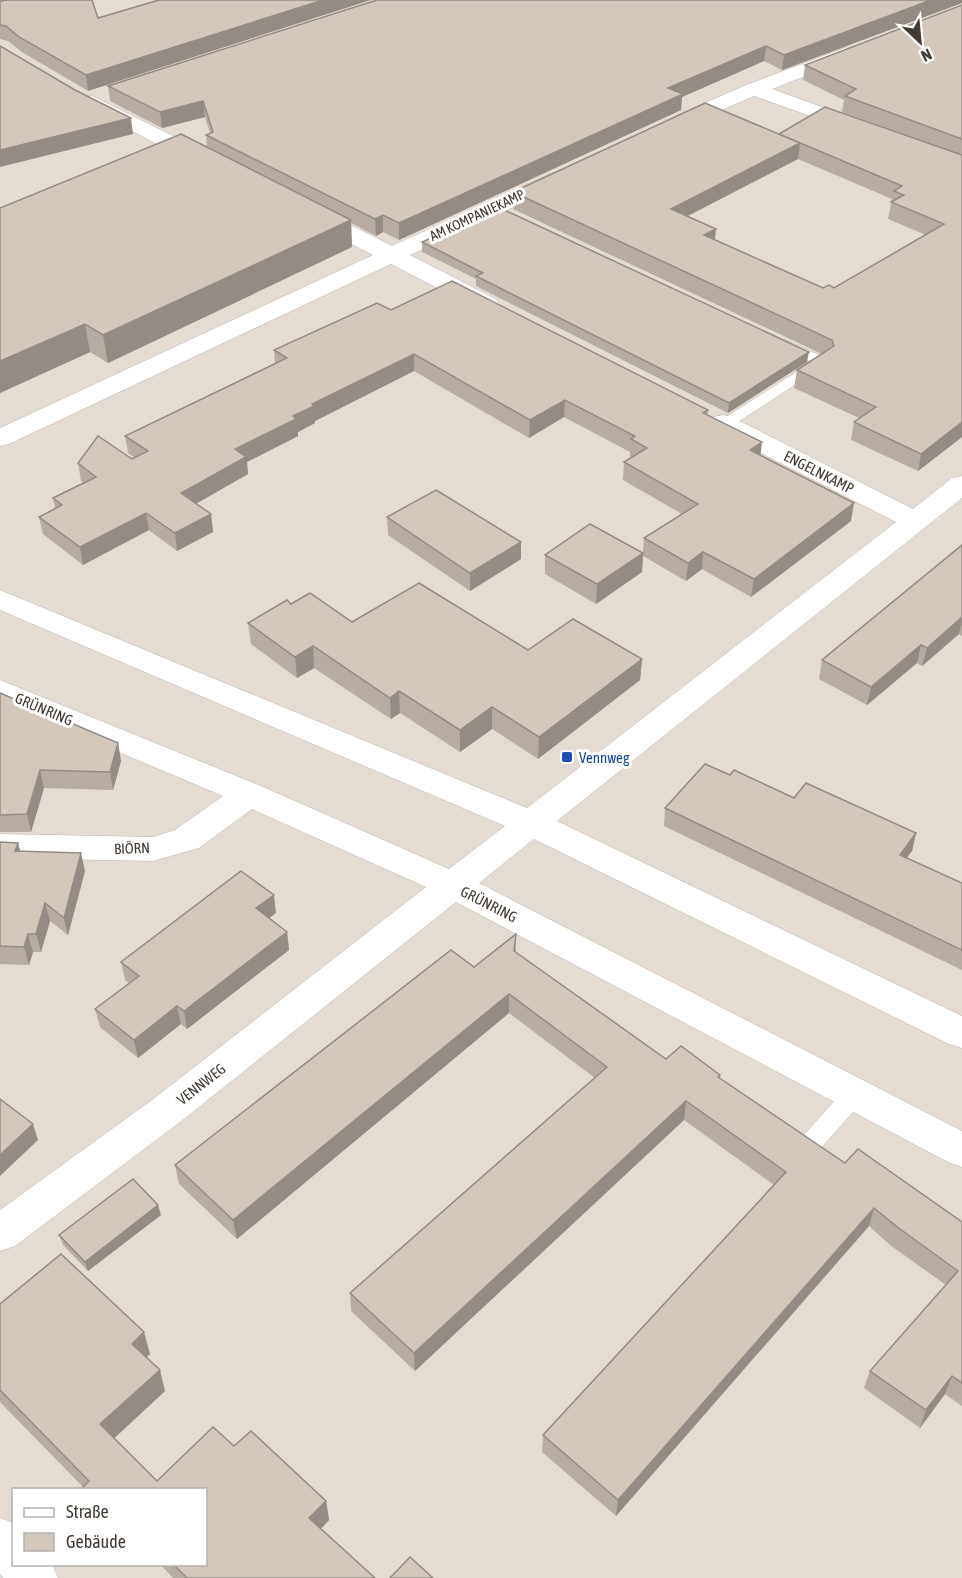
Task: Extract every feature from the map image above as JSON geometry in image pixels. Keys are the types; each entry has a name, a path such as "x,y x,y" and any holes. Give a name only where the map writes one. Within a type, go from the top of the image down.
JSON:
{"street":[{"path":"653,133 753,89 863,48"},
{"path":"753,89 874,132"},
{"path":"109,93 81,97 222,169"},
{"name":"AM KOMPANIEKAMP","path":"0,438 570,172"},
{"path":"296,207 506,314"},
{"name":"ENGELNKAMP","path":"714,419 914,520"},
{"name":"VENNWEG","path":"0,1233 166,1111 962,484"},
{"path":"0,599 530,823 962,1034"},
{"name":"GRÜNRING","path":"0,690 249,794 453,885 962,1150"},
{"name":"BIÖRN","path":"0,846 153,849 187,839 249,794"},
{"path":"0,1541 12,1554"},
{"path":"23,1566 34,1578"}],"lane":[{"path":"495,207 516,217"},
{"name":"ENGELNKAMP","path":"714,419 823,362 770,337"},
{"path":"811,1143 855,1094"}],"shaded area":[{"path":"0,0 962,0 962,1578 0,1578"}],"building":[{"path":"92,0 98,18 159,0 323,0 86,75 19,37 6,26 0,25 0,1"},
{"path":"377,0 931,0 784,55 766,46 668,88 683,94 399,223 383,215 375,219 206,135 213,132 203,101 160,112 108,86"},
{"path":"962,5 962,139 845,96 856,89 805,65"},
{"path":"0,46 75,90 131,118 0,150"},
{"path":"705,103 800,143 671,209 716,229 704,235 823,288 829,285 834,288 944,224 891,202 904,195 894,191 902,186 779,134 825,107 962,155 962,422 921,454 854,422 876,407 797,370 834,346 832,340 513,192"},
{"path":"181,134 351,220 103,335 85,324 0,361 0,208"},
{"path":"498,207 809,352 729,403 476,276 483,273 422,242"},
{"path":"452,281 708,410 703,413 762,442 750,450 854,503 754,579 703,552 688,563 644,538 698,504 624,462 647,448 631,439 635,436 565,400 530,420 414,354 312,404 314,406 293,416 296,419 235,449 246,457 181,493 211,514 175,533 146,513 80,547 39,517 62,505 53,498 96,477 78,463 98,436 132,459 148,451 125,436 287,358 274,350 377,303 391,310"},
{"path":"436,490 521,542 470,573 387,517"},
{"path":"590,524 643,553 597,584 545,555"},
{"path":"962,545 962,617 927,648 921,645 871,687 822,660"},
{"path":"419,583 528,650 573,619 642,659 539,737 492,707 460,730 399,691 390,698 313,646 295,657 248,623 287,600 291,604 310,593 352,622"},
{"path":"0,693 118,743 110,772 40,770 27,814 0,815"},
{"path":"705,764 730,775 734,770 794,798 806,783 916,833 900,855 962,883 962,950 665,808"},
{"path":"0,842 18,843 15,851 81,853 64,918 45,903 36,934 28,934 24,947 0,946"},
{"path":"241,871 274,895 256,908 287,932 184,1011 177,1006 134,1040 95,1009 139,976 121,962"},
{"path":"516,934 514,951 666,1059 681,1046 720,1075 718,1077 845,1163 858,1149 962,1222 962,1383 952,1376 926,1410 870,1371 958,1271 874,1208 618,1500 543,1435 786,1172 686,1101 414,1353 350,1293 607,1067 509,994 233,1220 175,1165 451,950 474,967"},
{"path":"0,1099 33,1124 0,1155"},
{"path":"133,1179 158,1205 85,1262 59,1235"},
{"path":"61,1254 144,1332 132,1344 160,1370 100,1424 157,1481 213,1427 234,1446 251,1431 326,1501 309,1518 375,1578 187,1578 175,1566 207,1566 207,1488 82,1488 89,1481 0,1390 0,1304"},
{"path":"410,1557 433,1578 390,1578"}],"place":[{"name":"Vennweg","path":"567,757"}]}
